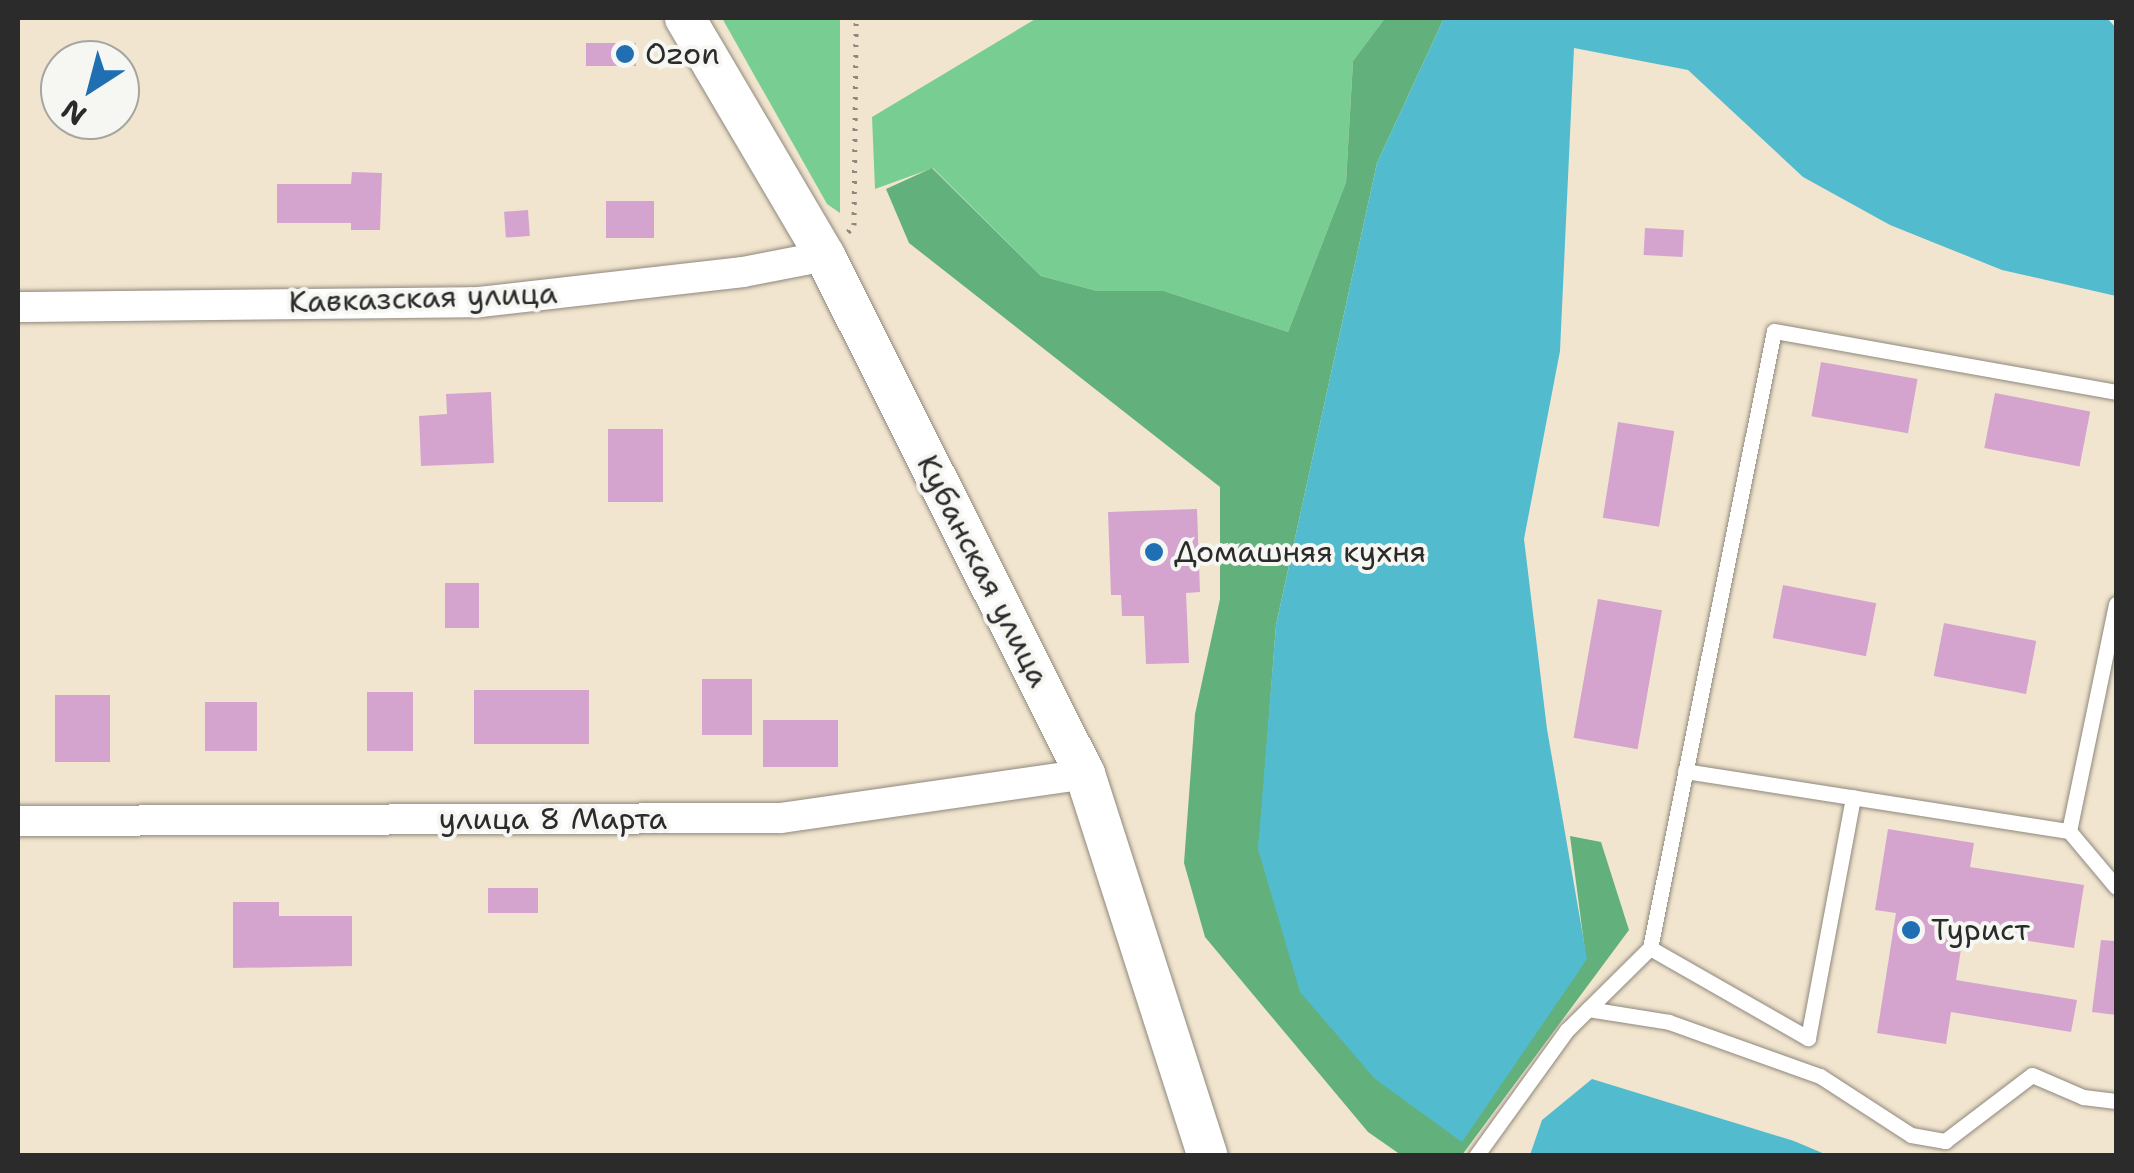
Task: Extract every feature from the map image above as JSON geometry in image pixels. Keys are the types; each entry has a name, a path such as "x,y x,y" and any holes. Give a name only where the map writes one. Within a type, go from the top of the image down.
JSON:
{"main road":[{"name":"Кубанская улица","path":"685,18 825,256 1085,774 1208,1156"}],"street":[{"name":"Кавказская улица","path":"18,307 480,302 742,272 825,256"},
{"name":"улица 8 Марта","path":"18,821 781,818 1085,774"}],"lane":[{"path":"1476,1156 1588,1010 1650,948 1774,331 2116,392"},
{"path":"2069,832 2116,604"},
{"path":"1686,771 2069,832 2116,888"},
{"path":"1650,948 1808,1038 1853,798"},
{"path":"1588,1010 1669,1022 1820,1076 1912,1134 1946,1141 2032,1076 2083,1097 2116,1101"}],"path":[{"path":"825,256 854,225 856,18"}],"green space":[{"path":"722,18 840,18 840,213 827,204"},
{"path":"1037,18 1385,18 1353,61 1346,182 1288,332 1164,291 1097,291 1041,276 933,168 875,189 872,117"},
{"path":"1385,18 1444,18 1377,163 1276,625 1259,849 1586,959 1570,836 1601,842 1629,930 1462,1155 1401,1155 1368,1132 1205,937 1184,863 1195,714 1220,599 1220,487 909,243 886,189 932,168 1041,276 1097,291 1164,291 1288,332 1346,182 1353,61"}],"water":[{"path":"1444,18 2107,18 2116,28 2116,296 2002,270 1890,225 1803,177 1688,70 1574,48 1560,351 1524,539 1547,729 1587,959 1462,1142 1375,1079 1300,992 1258,849 1276,625 1377,163"},
{"path":"1592,1079 1794,1141 1827,1155 1530,1155 1542,1120"}],"building":[{"path":"586,43 636,43 636,66 586,66"},
{"path":"352,172 382,173 380,230 351,230 351,223 277,223 277,184 351,184"},
{"path":"606,201 654,201 654,238 606,238"},
{"path":"528,210 530,236 506,238 504,212"},
{"path":"1645,228 1684,230 1683,257 1644,255"},
{"path":"1821,362 1918,379 1908,433 1811,416"},
{"path":"491,392 494,463 421,466 419,416 447,414 446,394"},
{"path":"1995,393 2090,412 2080,466 1984,448"},
{"path":"1618,422 1674,431 1659,527 1603,518"},
{"path":"608,429 663,429 663,502 608,502"},
{"name":"Домашняя кухня","path":"1197,509 1200,592 1186,593 1189,663 1146,664 1144,616 1122,616 1121,595 1111,595 1108,512"},
{"path":"445,583 479,583 479,628 445,628"},
{"path":"1783,585 1876,603 1866,656 1773,638"},
{"path":"1598,599 1662,610 1638,749 1574,738"},
{"path":"1944,623 2036,641 2026,694 1934,676"},
{"path":"702,679 752,679 752,735 702,735"},
{"path":"474,690 589,690 589,744 474,744"},
{"path":"367,692 413,692 413,751 367,751"},
{"path":"55,695 110,695 110,762 55,762"},
{"path":"205,702 257,702 257,751 205,751"},
{"path":"763,720 838,720 838,767 763,767"},
{"path":"1888,829 1974,843 1970,867 2084,885 2074,948 1964,931 1956,980 2077,1000 2071,1032 1951,1012 1946,1044 1877,1033 1896,913 1875,910"},
{"path":"488,888 538,888 538,913 488,913"},
{"path":"233,902 279,902 279,916 352,916 352,966 233,968"},
{"path":"2101,940 2116,941 2116,1015 2092,1012"}],"place":[{"name":"Ozon","path":"625,54"},
{"name":"Домашняя кухня","path":"1154,552"},
{"name":"Турист","path":"1911,930"}]}
